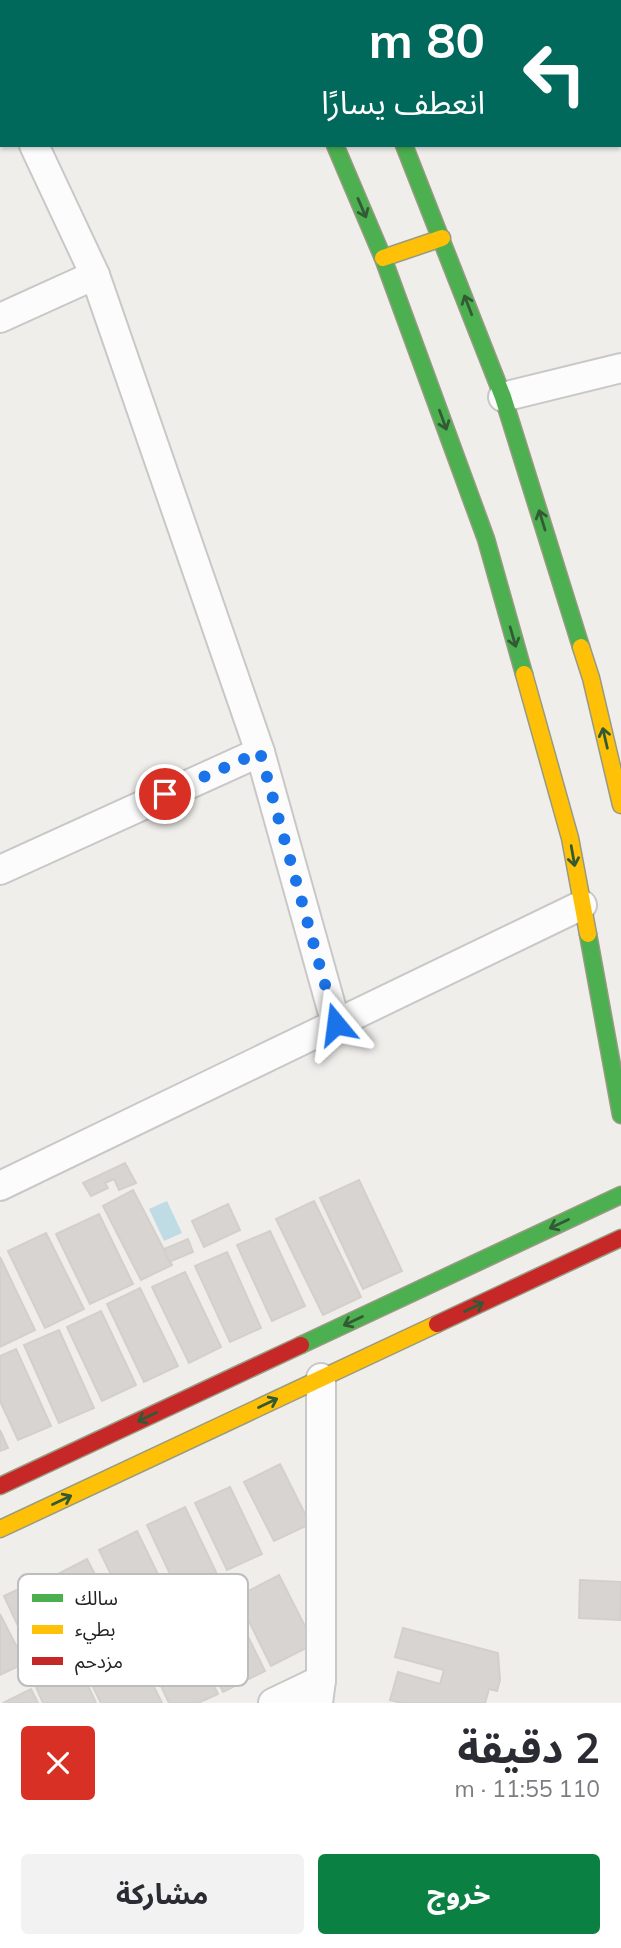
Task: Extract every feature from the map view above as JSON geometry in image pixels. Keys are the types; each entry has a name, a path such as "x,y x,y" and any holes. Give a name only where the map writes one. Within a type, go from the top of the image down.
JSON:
{"street":[{"path":"35,147 95,275 260,752 336,1024"},
{"path":"336,147 383,258 485,539 570,838 621,1115"},
{"path":"405,147 503,397 591,678 621,805"},
{"path":"383,258 442,238"},
{"path":"0,318 95,275"},
{"path":"503,397 621,368"},
{"path":"0,870 260,752"},
{"path":"0,1186 582,905"},
{"path":"0,1486 621,1195"},
{"path":"0,1529 621,1238"},
{"path":"273,1703 319,1692 321,1378"}],"water":[{"path":"167,1201 182,1233 164,1241 149,1209"}],"building":[{"path":"125,1163 136,1183 119,1190 114,1179 105,1183 108,1188 91,1196 83,1183"},
{"path":"359,1180 402,1271 363,1289 320,1198"},
{"path":"133,1190 172,1265 141,1280 103,1206"},
{"path":"314,1201 361,1297 323,1315 276,1219"},
{"path":"228,1204 240,1230 204,1247 192,1221"},
{"path":"99,1214 133,1284 90,1304 56,1234"},
{"path":"270,1231 305,1306 272,1321 237,1245"},
{"path":"46,1233 84,1309 45,1328 8,1251"},
{"path":"188,1239 193,1252 169,1262 164,1249"},
{"path":"227,1252 261,1328 230,1342 195,1266"},
{"path":"0,1257 35,1330 0,1347"},
{"path":"185,1272 221,1347 189,1363 152,1287"},
{"path":"140,1288 178,1366 144,1382 107,1304"},
{"path":"101,1311 136,1385 102,1401 67,1327"},
{"path":"59,1330 94,1408 59,1423 24,1345"},
{"path":"16,1349 51,1426 18,1440 0,1401 0,1356"},
{"path":"0,1430 8,1448 0,1451"},
{"path":"280,1464 310,1524 274,1541 244,1482"},
{"path":"230,1487 262,1554 227,1570 195,1503"},
{"path":"185,1507 216,1572 170,1574 147,1525"},
{"path":"137,1531 158,1574 111,1574 99,1550"},
{"path":"87,1559 95,1574 58,1574"},
{"path":"279,1575 314,1644 271,1666 248,1619 248,1591"},
{"path":"580,1580 621,1582 620,1620 579,1618"},
{"path":"18,1589 18,1626 4,1596"},
{"path":"0,1614 18,1649 18,1666 0,1675"},
{"path":"403,1628 498,1653 500,1680 497,1691 489,1689 485,1703 402,1703 390,1700 398,1672 440,1684 444,1670 395,1657"},
{"path":"248,1637 265,1671 248,1680"},
{"path":"88,1686 96,1703 43,1703 36,1687"},
{"path":"92,1686 154,1686 162,1703 101,1703"},
{"path":"161,1686 214,1686 218,1694 198,1703 169,1703"},
{"path":"220,1686 235,1686 223,1692"},
{"path":"31,1689 38,1703 3,1703"}],"traffic: fast":[{"path":"336,147 383,258 486,539 524,674"},
{"path":"405,147 503,397 581,647"},
{"path":"588,934 621,1115"},
{"path":"301,1345 621,1195"}],"traffic: slow":[{"path":"383,258 442,238"},
{"path":"581,647 621,805"},
{"path":"524,674 570,838 588,934"},
{"path":"0,1529 437,1324"}],"traffic: jam":[{"path":"437,1324 621,1238"},
{"path":"0,1486 301,1345"}],"route":[{"path":"165,794 260,752 336,1024"}]}
